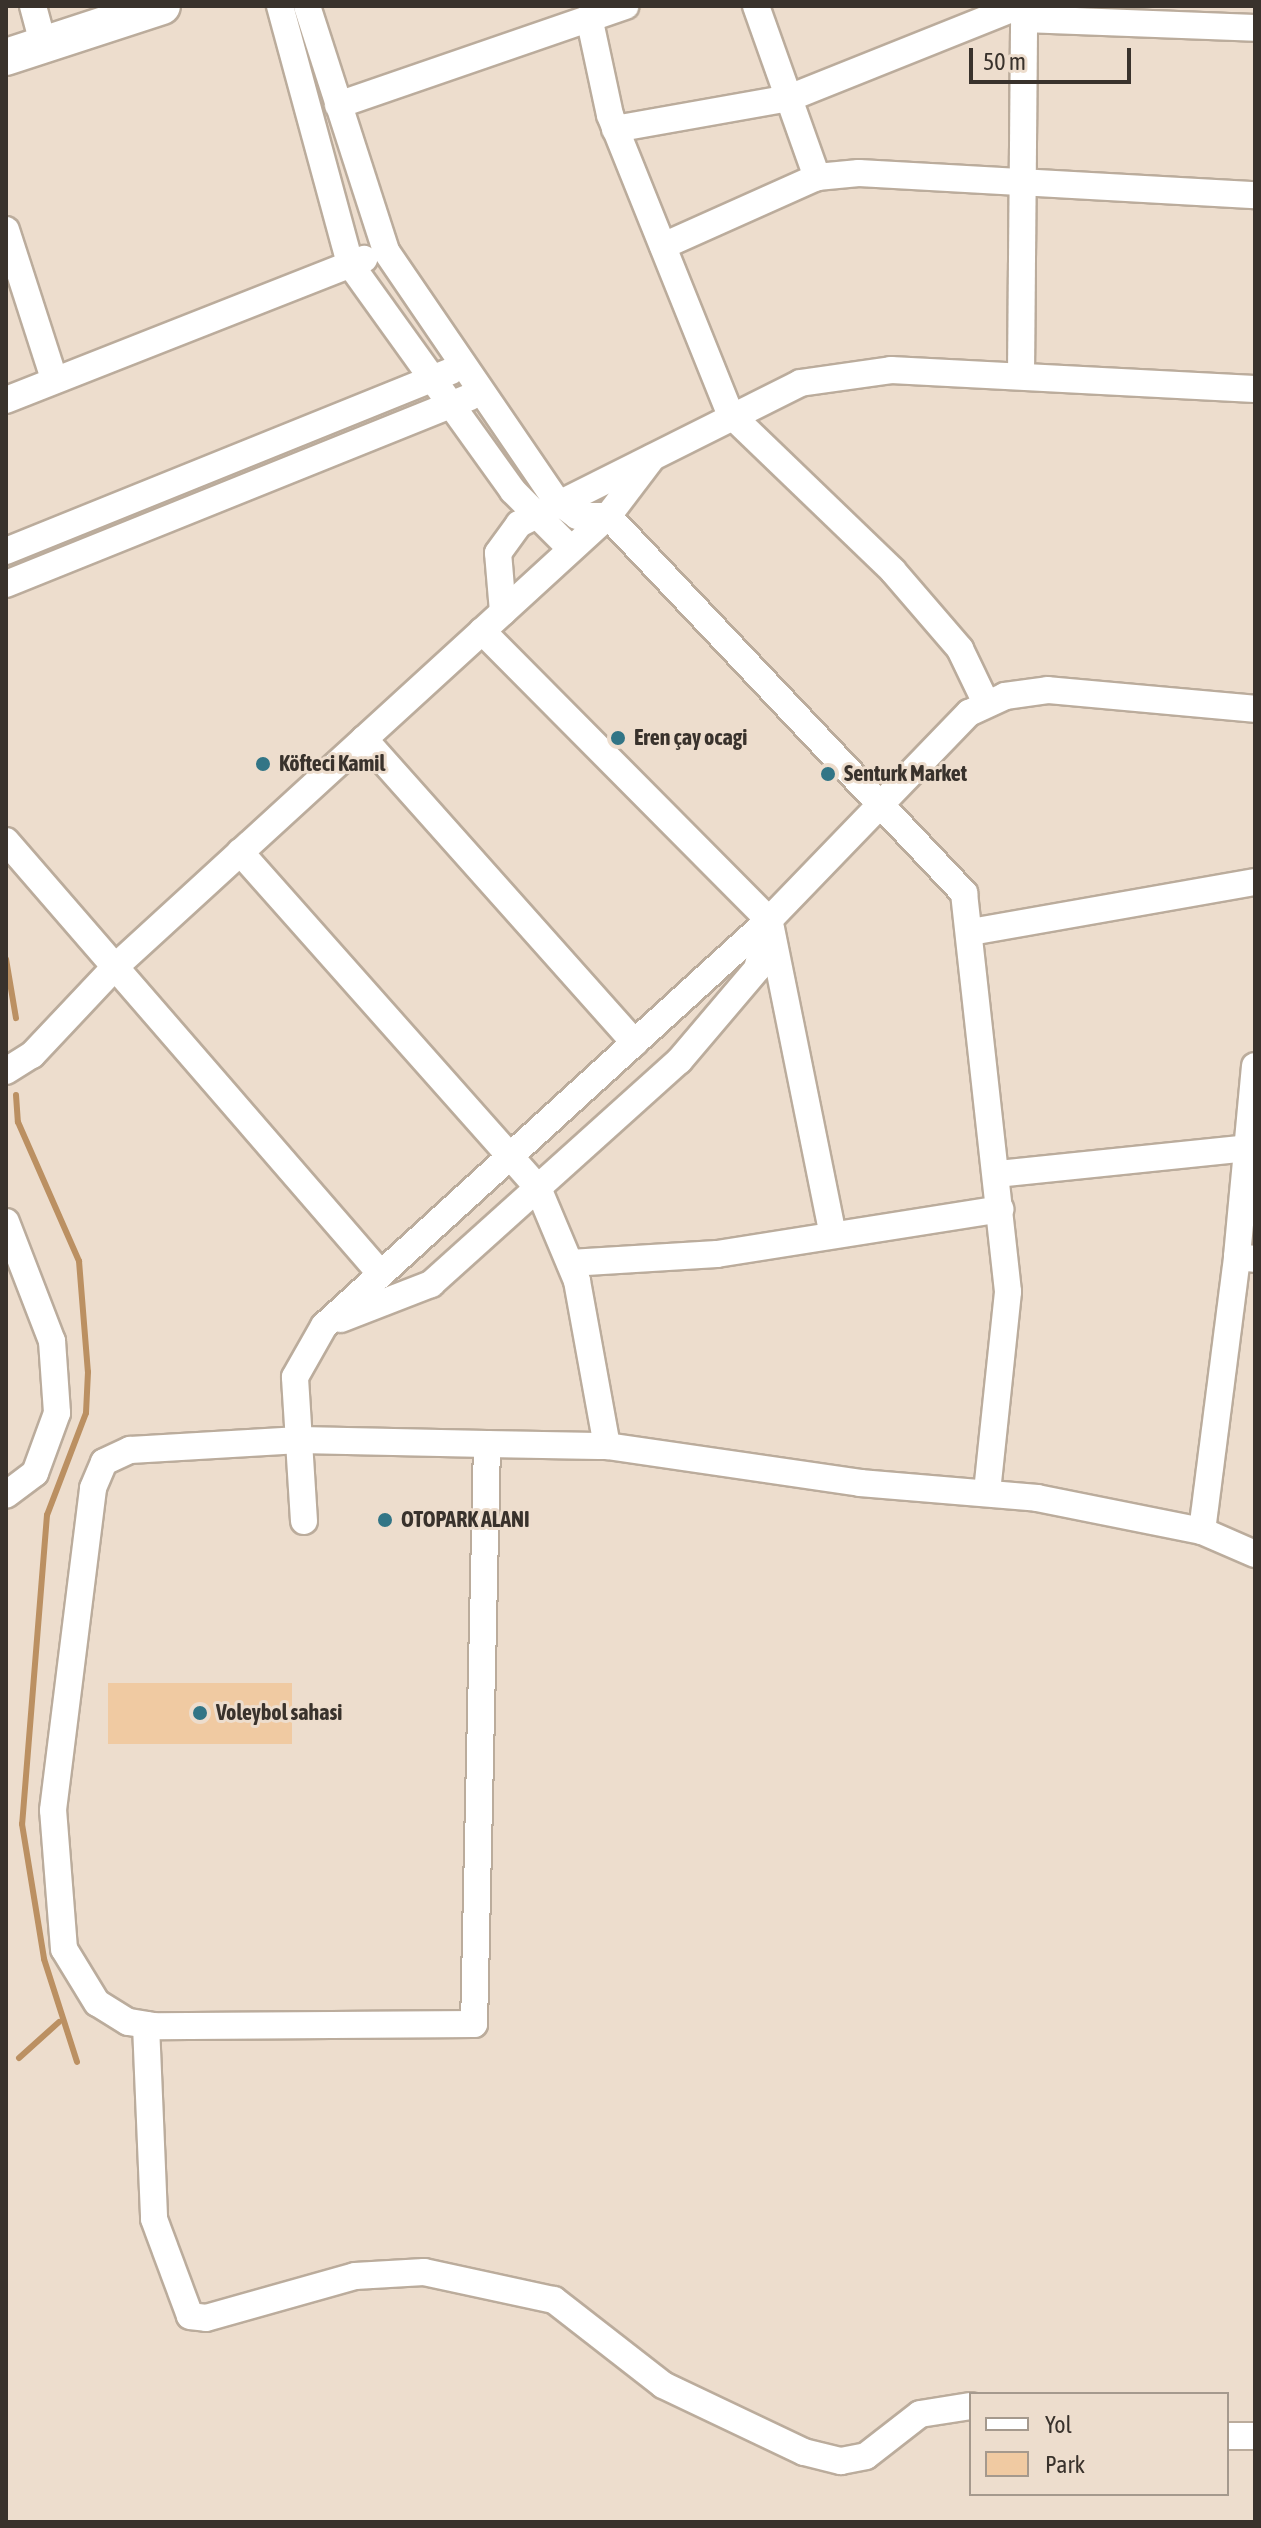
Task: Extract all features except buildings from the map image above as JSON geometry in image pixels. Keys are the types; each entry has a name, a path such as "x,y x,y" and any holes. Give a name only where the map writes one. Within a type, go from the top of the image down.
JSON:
{"main road":[{"path":"6,57 162,6"}],"street":[{"path":"33,6 43,44"},
{"path":"280,6 350,264 456,405 545,507 577,516 608,516 964,893 971,932 997,1174 1007,1329 987,1492"},
{"path":"307,6 386,251 476,380 571,549"},
{"path":"338,105 625,6"},
{"path":"756,6 817,177"},
{"path":"1197,6 1212,28"},
{"path":"615,129 789,98 1019,11 1212,28 1255,28"},
{"path":"1019,11 1023,182 1021,374"},
{"path":"589,17 615,129 730,414 893,571 960,649 986,703"},
{"path":"663,246 817,177 1023,182 1255,195"},
{"path":"6,230 54,379"},
{"path":"6,400 386,251"},
{"path":"503,612 498,553 545,507 652,458 730,414 845,373 1021,374 1255,389"},
{"path":"6,551 433,374 476,380"},
{"path":"6,584 456,405 476,380"},
{"path":"6,1071 32,1055 114,968 608,516 652,458"},
{"path":"482,631 769,920 832,1231"},
{"path":"304,1521 295,1377 324,1326 769,920 884,805 969,713 986,703 1048,690 1255,709"},
{"path":"364,739 635,1043"},
{"path":"6,841 381,1274"},
{"path":"240,852 513,1154 538,1188 570,1263 607,1446"},
{"path":"971,932 1255,882"},
{"path":"324,1326 431,1284 679,1061 757,969 769,920"},
{"path":"1202,1531 1246,1258 1247,1148 1255,1066"},
{"path":"997,1174 1247,1148"},
{"path":"570,1263 717,1254 832,1231 1000,1209"},
{"path":"6,1222 52,1341 57,1413 35,1473 6,1495"},
{"path":"487,1444 474,2024 146,2025 97,2003 75,1977 58,1922 53,1810 93,1488 104,1462 130,1450 300,1440 607,1446 860,1483 987,1492 1202,1531 1255,1554"},
{"path":"146,2025 154,2219 190,2316 206,2318 355,2276 424,2272 476,2279 554,2300 663,2385 804,2452 841,2461 866,2456 920,2414 969,2406"},
{"path":"1229,2436 1255,2436"}],"green space":[{"name":"Voleybol sahasi","path":"108,1683 292,1683 292,1744 108,1744"}],"waterway":[{"path":"6,959 16,1018"},
{"path":"16,1095 18,1122 79,1261 88,1372 86,1413 47,1515 22,1824 44,1959 77,2062"},
{"path":"19,2058 59,2022"}],"place":[{"name":"Eren çay ocagi","path":"618,738"},
{"name":"Köfteci Kamil","path":"263,764"},
{"name":"Senturk Market","path":"828,774"},
{"name":"OTOPARK ALANI","path":"385,1520"},
{"name":"Voleybol sahasi","path":"200,1713"}]}
